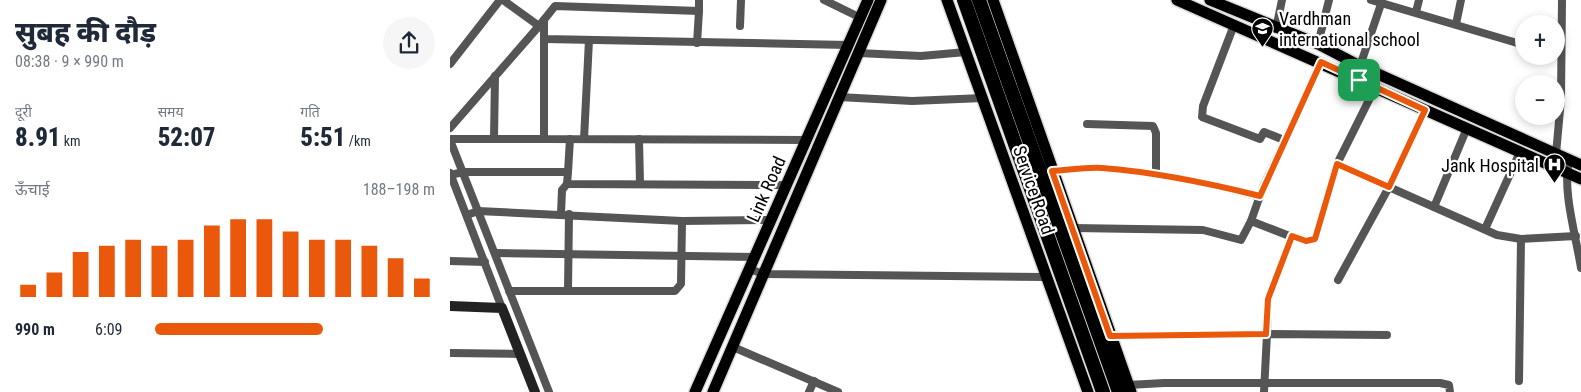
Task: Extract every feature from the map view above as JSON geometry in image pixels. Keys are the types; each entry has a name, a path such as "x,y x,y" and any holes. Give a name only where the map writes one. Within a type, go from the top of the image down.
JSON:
{"highway":[{"path":"964,0 1104,392"},
{"path":"979,0 1126,390"}],"main road":[{"name":"Link Road","path":"695,392 868,0"},
{"name":"Link Road","path":"713,392 881,0"},
{"name":"Service Road","path":"947,0 1088,392"},
{"name":"Service Road","path":"993,0 1110,336 1126,390"},
{"path":"1177,0 1321,62 1374,88 1581,179"},
{"path":"1210,0 1276,29 1318,44 1360,66 1581,165"}],"street":[{"path":"450,64 502,0 541,23 544,39 544,139"},
{"path":"697,43 700,0"},
{"path":"740,26 741,0"},
{"path":"824,0 860,18"},
{"path":"1276,29 1282,0"},
{"path":"1318,44 1329,0"},
{"path":"1371,0 1515,41"},
{"path":"1416,12 1419,0"},
{"path":"1456,24 1461,0"},
{"path":"1556,154 1561,99 1562,0"},
{"path":"450,128 541,23 555,3 699,11"},
{"path":"1359,80 1360,66 1381,4"},
{"path":"1234,25 1203,106 1202,116 1260,139 1264,132 1284,140"},
{"path":"544,39 849,44"},
{"path":"584,139 589,40"},
{"path":"858,53 921,56 966,52"},
{"path":"1073,228 1203,230 1238,240 1244,238 1284,140 1321,62"},
{"path":"494,139 496,76"},
{"path":"1251,221 1306,241 1315,239 1337,164 1374,88"},
{"path":"839,97 912,101 983,98"},
{"path":"1338,280 1389,187 1425,110"},
{"path":"1087,124 1153,126 1156,133 1156,174"},
{"path":"1434,207 1467,128"},
{"path":"568,290 568,254 562,190 566,184 568,172 570,139"},
{"path":"639,139 640,183"},
{"path":"549,392 495,253 472,213 454,174 450,140 806,140"},
{"path":"1485,229 1520,152"},
{"path":"1569,160 1566,172 1581,268"},
{"path":"1337,164 1507,238 1576,236"},
{"path":"1052,171 1100,168 1156,174 1214,184 1260,196"},
{"path":"454,174 568,172"},
{"path":"454,174 472,213 485,262 535,392"},
{"path":"566,184 786,185"},
{"path":"472,213 565,214 682,221 771,220"},
{"path":"509,291 675,291 681,284 682,221"},
{"path":"1264,392 1268,299 1292,236"},
{"path":"1519,381 1521,239"},
{"path":"495,253 755,257"},
{"path":"450,262 485,262"},
{"path":"749,269 764,274 1046,277"},
{"path":"450,306 502,308"},
{"path":"506,319 518,315"},
{"path":"1110,336 1387,335"},
{"path":"733,347 838,392"},
{"path":"450,353 520,354"},
{"path":"809,392 814,381"},
{"path":"1126,390 1264,383 1440,383 1449,385 1450,392"}],"place":[{"name":"Vardhman international school","path":"1263,47"},
{"name":"Jank Hospital","path":"1555,184"}],"route":[{"path":"1321,62 1359,80 1425,110 1389,187 1337,164 1315,239 1306,241 1292,236 1268,299 1266,334 1110,336 1052,171 1100,168 1156,174 1214,184 1260,196 1321,62"}]}
